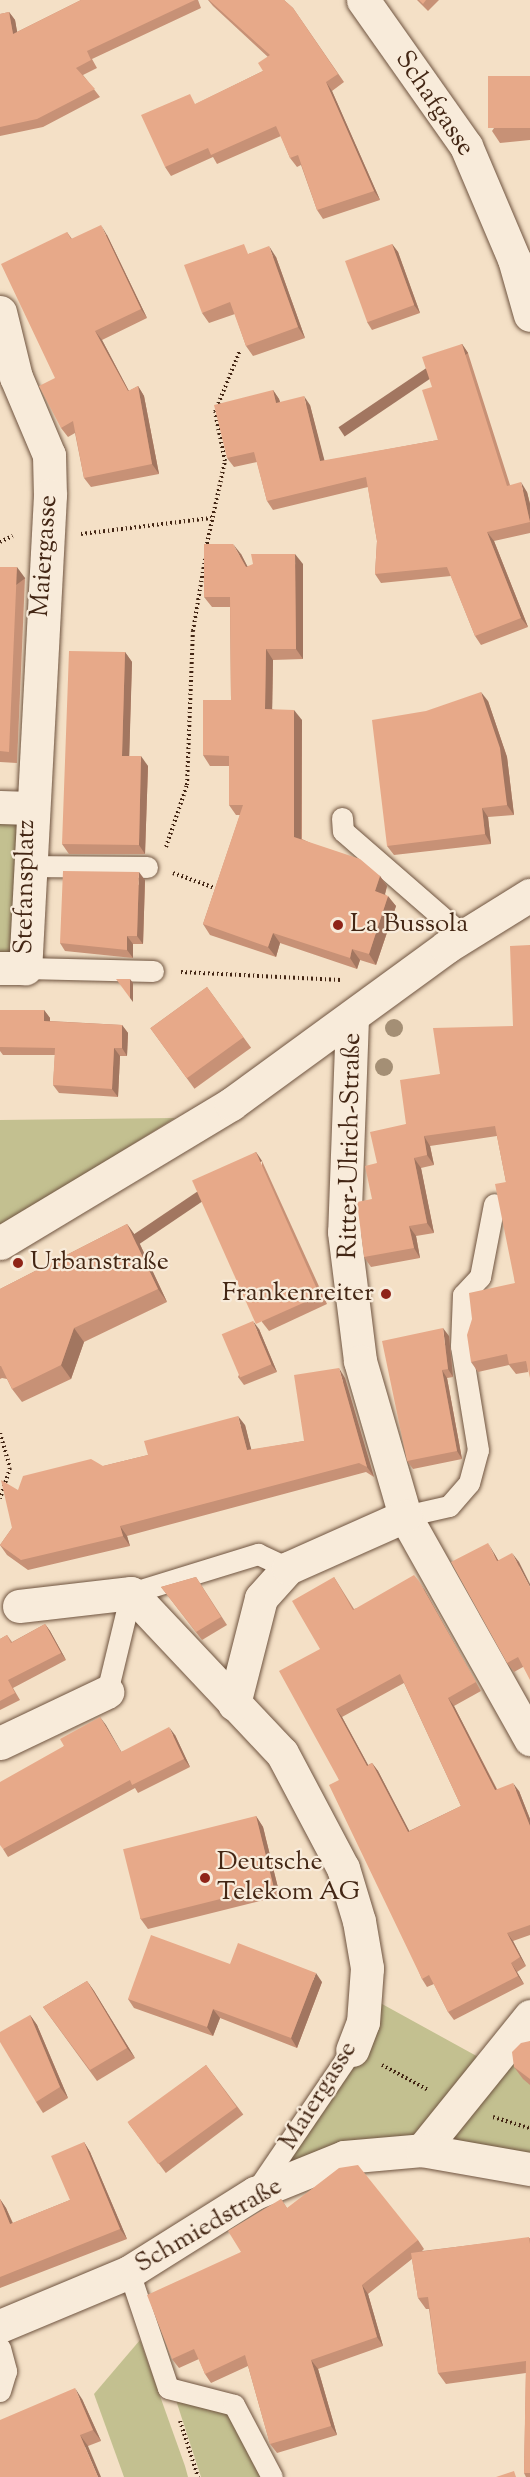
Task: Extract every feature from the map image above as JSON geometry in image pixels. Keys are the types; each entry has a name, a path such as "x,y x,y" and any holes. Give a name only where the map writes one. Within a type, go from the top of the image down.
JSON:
{"street":[{"name":"Schafgasse","path":"363,0 466,146 514,259 530,315"},
{"name":"Maiergasse","path":"0,312 8,381 49,455 45,539 15,808"},
{"name":"Stefansplatz","path":"13,968 28,866 15,808"},
{"name":"Ritter-Ulrich-Straße","path":"530,895 464,936 352,1018 344,1232 360,1361 405,1516 530,1739"},
{"path":"0,1243 231,1104 352,1018"},
{"path":"234,1704 261,1598 288,1568 405,1516"},
{"name":"Maiergasse","path":"131,1593 282,1753 343,1868 367,1968 363,2022 352,2050"},
{"path":"9,1601 131,1593"},
{"path":"0,1743 107,1692"},
{"path":"422,2150 455,2104 530,2016"},
{"name":"Schmiedstraße","path":"0,2326 129,2272 255,2193 344,2157 422,2150 530,2169"}],"lane":[{"path":"342,818 343,831 464,936"},
{"path":"28,866 153,867"},
{"path":"13,968 153,971"},
{"path":"405,1516 449,1506 469,1483 478,1450 461,1346 463,1295 480,1277 494,1204"},
{"path":"107,1692 131,1593 258,1554 288,1568"},
{"name":"Maiergasse","path":"255,2193 352,2050"},
{"path":"129,2272 168,2388 234,2405 272,2477"},
{"path":"0,2348 6,2371 0,2391"}],"path":[{"path":"215,888 153,867 187,784 193,631 211,518 225,461 214,411 240,350"},
{"path":"45,539 211,518"},
{"path":"153,971 314,978"},
{"path":"0,1433 10,1468 0,1498"},
{"path":"352,2050 455,2104"},
{"path":"168,2388 198,2477"}],"shaded area":[{"path":"0,814 24,815 20,963 0,963"},
{"path":"175,1118 0,1227 0,1120"},
{"path":"373,1999 482,2059 418,2144 281,2173 343,2081"},
{"path":"530,2031 530,2163 433,2145"},
{"path":"140,2340 188,2477 124,2477 94,2394"},
{"path":"173,2391 231,2407 264,2477 201,2477"}],"building":[{"path":"81,0 195,0 87,51 91,60 76,68 95,89 37,119 0,127 0,14 9,12 13,34"},
{"path":"209,0 284,0 293,8 338,74 326,82 374,191 317,210 298,155 290,158 276,126 211,155 208,148 165,167 141,115 190,94 195,104 263,71 258,63 270,55"},
{"path":"488,76 530,76 530,128 488,128"},
{"path":"101,225 141,309 95,331 128,391 138,386 152,464 84,478 73,421 61,428 39,386 55,378 1,264 67,232 71,239"},
{"path":"244,244 248,254 269,246 298,327 246,346 230,302 202,313 184,265"},
{"path":"392,244 414,305 367,322 345,261"},
{"path":"462,344 507,486 521,482 530,522 487,532 521,618 475,636 447,567 375,574 377,541 366,477 267,501 254,452 227,458 214,405 273,390 276,403 304,396 320,461 438,440 422,390 432,387 422,357"},
{"path":"204,544 233,544 246,567 253,564 251,554 295,554 296,649 266,649 265,709 294,710 294,837 360,859 380,876 375,891 388,896 369,954 352,949 350,958 273,933 268,947 203,924 243,805 229,805 229,756 203,755 203,700 231,700 230,597 204,597"},
{"path":"0,567 17,567 9,752 0,751"},
{"path":"69,651 125,652 122,756 141,756 139,845 62,844"},
{"path":"481,692 500,748 507,805 482,808 485,834 387,846 372,720 426,711"},
{"path":"63,871 139,872 137,936 127,936 127,950 60,943"},
{"path":"530,945 530,1378 526,1361 509,1364 507,1354 471,1362 467,1335 472,1319 469,1293 515,1283 495,1184 506,1182 495,1126 424,1136 427,1155 414,1158 427,1223 409,1226 414,1248 364,1257 357,1202 372,1199 365,1166 377,1163 370,1132 406,1124 400,1080 440,1074 433,1028 513,1026 510,946"},
{"path":"116,979 130,979 130,998"},
{"path":"207,987 243,1037 187,1078 150,1028"},
{"path":"0,1010 44,1010 44,1021 122,1025 122,1048 114,1048 112,1089 53,1085 55,1048 0,1047"},
{"path":"256,1152 320,1295 256,1324 192,1180"},
{"path":"127,1224 158,1289 74,1328 61,1365 12,1389 0,1366 0,1289"},
{"path":"253,1321 271,1364 240,1378 222,1334"},
{"path":"443,1328 448,1369 442,1370 457,1451 407,1461 382,1341"},
{"path":"339,1368 367,1467 359,1463 120,1526 123,1536 21,1560 0,1545 12,1528 1,1480 18,1490 23,1476 91,1459 103,1466 148,1455 144,1441 238,1416 247,1450 304,1441 294,1375"},
{"path":"488,1543 497,1561 512,1553 530,1587 530,1680 518,1657 507,1663 451,1562"},
{"path":"414,1575 419,1581 476,1682 448,1698 495,1790 513,1783 530,1826 530,1925 507,1933 520,1957 511,1963 518,1976 448,2012 429,1975 422,1979 329,1785 339,1780 279,1671 320,1649 292,1601 334,1577 353,1610","holes":["400,1674 461,1806 408,1832 372,1763 367,1766 336,1709"]},
{"path":"196,1577 221,1617 196,1632 161,1587"},
{"path":"45,1624 61,1653 8,1680 15,1693 0,1701 0,1639 7,1635 11,1643"},
{"path":"100,1717 121,1752 169,1727 184,1759 132,1785 130,1780 3,1849 0,1845 0,1782 64,1746 60,1739"},
{"name":"Deutsche Telekom AG","path":"256,1816 273,1886 140,1919 123,1849"},
{"path":"151,1935 230,1964 238,1943 316,1973 291,2038 213,2009 207,2027 128,1999"},
{"path":"87,1981 127,2048 90,2070 43,2007"},
{"path":"30,2015 60,2087 36,2102 0,2042 0,2032"},
{"path":"530,2041 530,2079 514,2067 512,2052 521,2043"},
{"path":"206,2065 237,2107 158,2164 128,2122"},
{"path":"84,2142 120,2229 0,2277 0,2199 10,2224 70,2200 51,2156"},
{"path":"358,2165 418,2240 362,2285 377,2337 311,2360 331,2426 270,2444 245,2355 205,2374 194,2349 172,2359 147,2295 241,2252 228,2231 281,2199 287,2208 339,2168"},
{"path":"529,2237 530,2473 524,2473 526,2361 438,2373 428,2297 418,2298 411,2253"},
{"path":"75,2388 93,2430 80,2435 98,2477 0,2477 0,2420"},
{"path":"514,2471 516,2477 496,2477"}],"place":[{"name":"La Bussola","path":"338,925"},
{"name":"Urbanstraße","path":"18,1263"},
{"name":"Frankenreiter","path":"386,1294"},
{"name":"Deutsche Telekom AG","path":"205,1878"}]}
